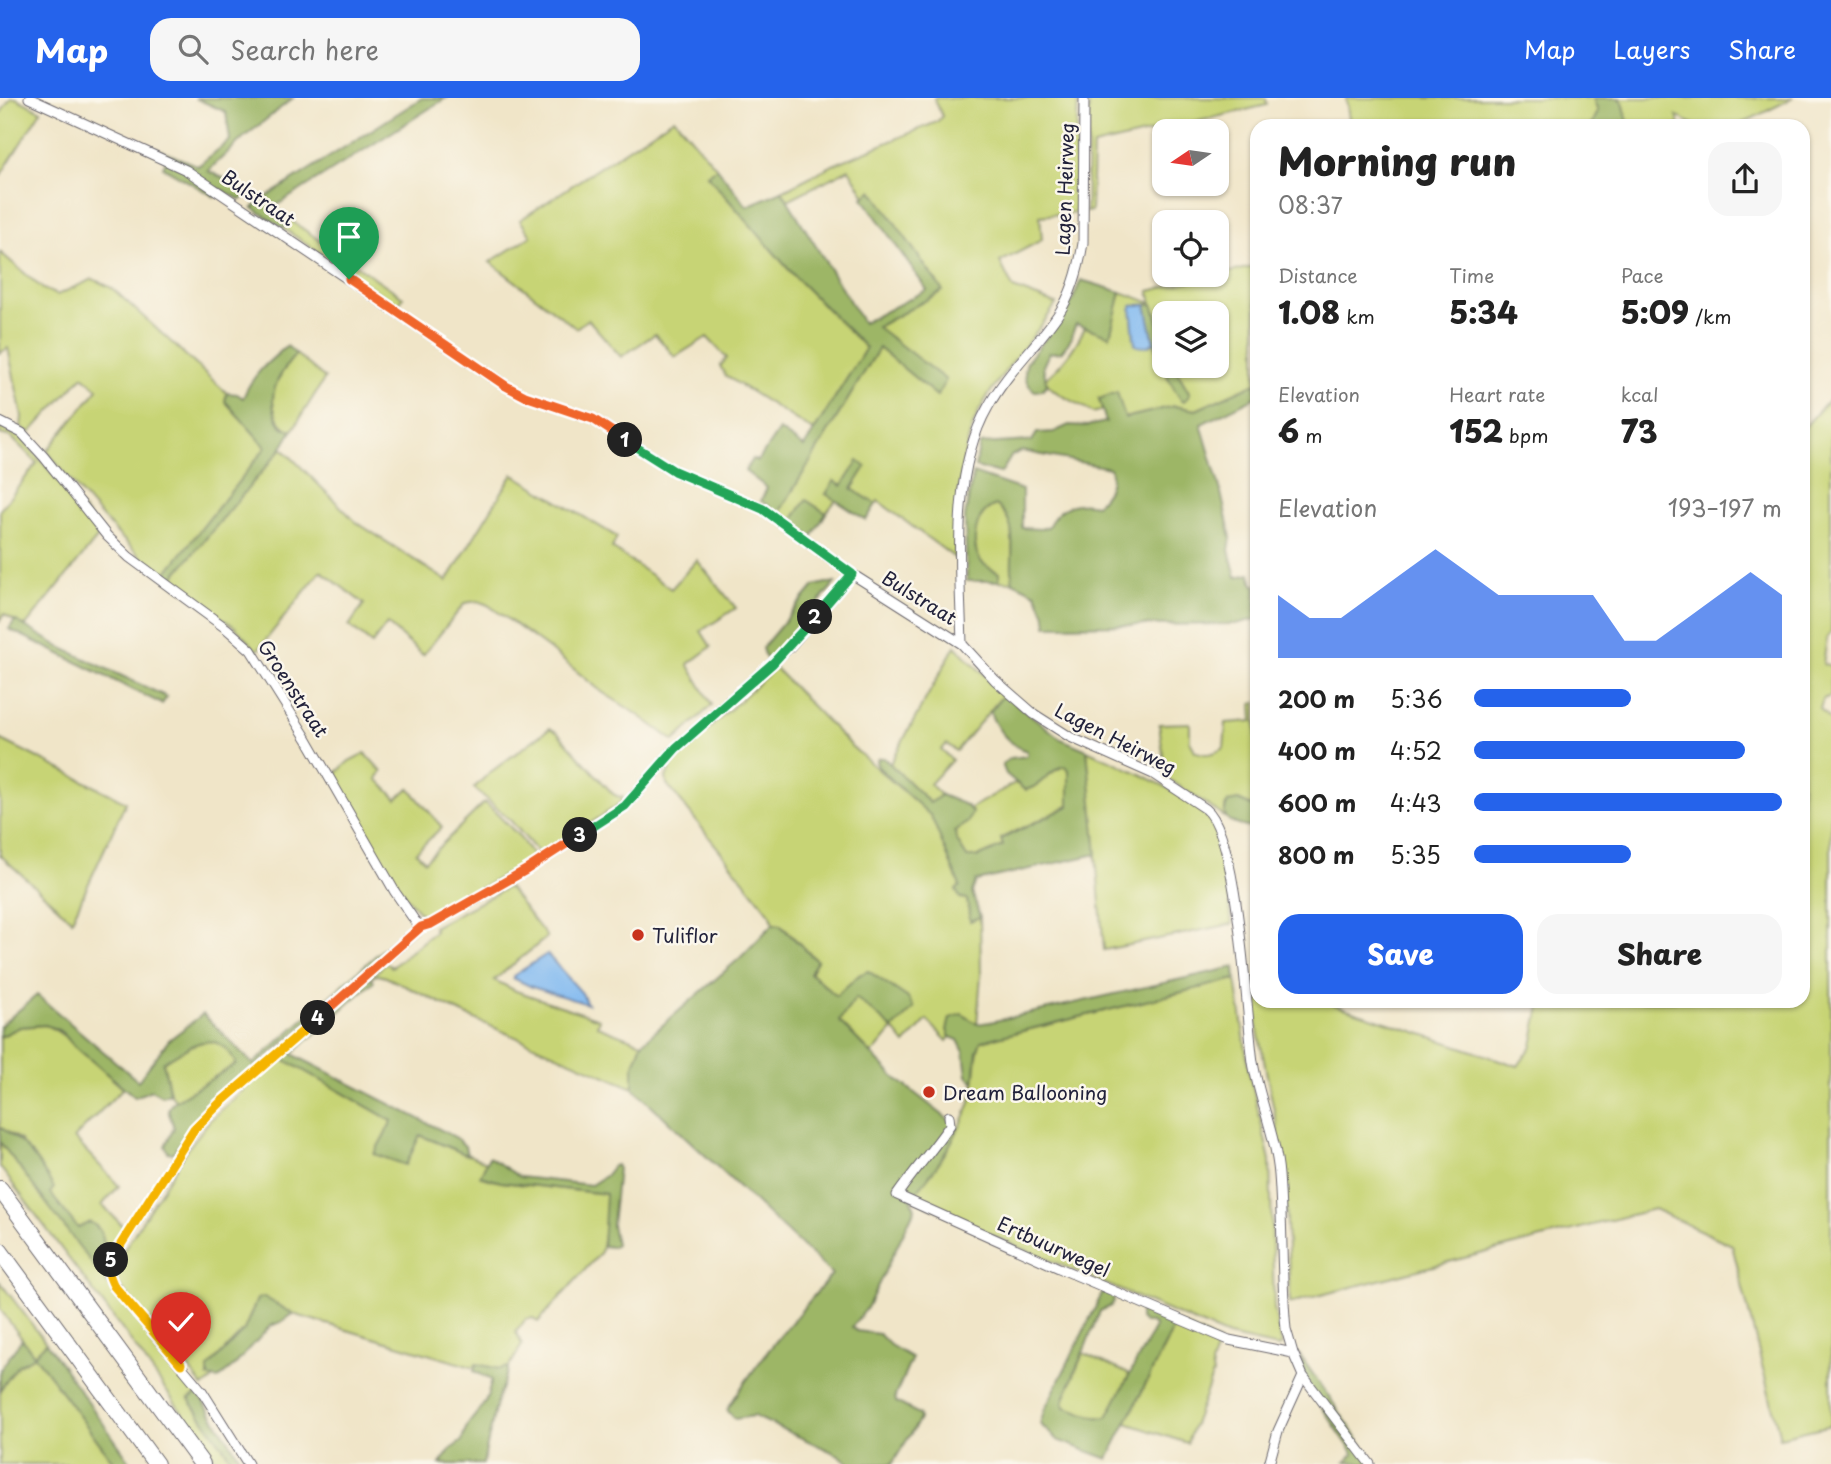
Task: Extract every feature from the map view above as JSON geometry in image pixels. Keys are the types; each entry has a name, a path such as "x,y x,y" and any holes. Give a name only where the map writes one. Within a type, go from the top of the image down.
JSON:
{"highway":[{"path":"0,1189 202,1464"},
{"path":"0,1251 156,1464"}],"street":[{"name":"Bulstraat","path":"29,98 186,170 506,386 525,396 593,419 674,471 763,509 852,574 962,643"},
{"name":"Lagen Heirweg","path":"1084,98 1083,243 1072,289 1059,312 1002,384 986,409 976,433 967,472 959,522 962,643 995,680 1034,714 1070,737 1153,774 1213,814 1223,835 1237,911 1253,1063 1278,1161 1286,1329 1303,1376 1370,1464"},
{"name":"Groenstraat","path":"0,422 22,433 107,536 129,557 228,629 251,650 307,738 395,892 421,927"},
{"path":"248,1464 202,1391 114,1286 109,1276 109,1264 194,1129 421,927 431,924 526,870 625,806 676,748 789,648 852,574"},
{"name":"Ertbuurwegel","path":"949,1116 950,1125 935,1147 920,1161 897,1195 1229,1340 1293,1353"},
{"path":"1269,1464 1278,1431 1303,1376"}],"green space":[{"path":"11,98 41,111 0,176 0,114"},
{"path":"195,98 293,98 243,138 208,171 239,187 246,196 241,200 220,189 215,197 163,167 167,158 146,149 148,145 198,166 230,140 226,112"},
{"path":"422,98 446,98 274,207 290,220 283,228 253,208 260,201"},
{"path":"934,98 1078,98 1078,212 1040,216 1042,240 1000,262 1013,288 1056,304 991,391 975,420 960,479 955,558 878,501 876,504 852,489 858,462 842,486 826,494 836,500 826,513 806,500 791,522 779,513 879,348 937,396 877,327 942,291 872,191 865,196 849,169 788,200 782,191 833,165 937,122 942,116"},
{"path":"1089,98 1266,98 1267,105 1208,119 1152,119 1152,132 1093,146 1091,211 1086,212"},
{"path":"1346,98 1593,98 1598,112 1594,119 1349,119"},
{"path":"1593,98 1618,98 1623,102 1627,119 1594,119 1598,112"},
{"path":"1608,98 1793,98 1751,119 1683,119 1677,116 1678,119 1627,119 1623,102"},
{"path":"674,118 717,168 707,175 797,279 866,348 814,431 726,376 720,366 727,358 707,337 675,357 655,334 621,357 588,319 576,328 490,262 531,236 520,220"},
{"path":"717,168 747,206 782,191 863,323 927,290 863,198 872,190 943,291 877,327 946,380 937,396 879,348 779,513 761,501 767,488 745,471 752,459 758,461 779,430 804,447 866,348 797,279 707,175"},
{"path":"290,220 403,297 398,306 283,228"},
{"path":"0,252 43,289 57,295 93,279 112,288 227,393 225,401 266,447 163,577 102,517 47,451 98,389 83,376 30,433 21,427 22,416 8,348 0,353"},
{"path":"1250,267 1250,386 1196,410 1174,406 1124,418 1099,399 1103,410 1093,413 1053,390 1045,379 1068,356 1085,327 1110,335 1121,292 1152,303 1149,291 1166,287 1229,287 1229,272"},
{"path":"1081,280 1121,292 1110,336 1076,324 1069,342 1061,352 1049,353 1043,366 1047,385 1042,390 1035,391 1026,378 1027,362 1069,308"},
{"path":"1152,304 1152,330 1146,305"},
{"path":"287,346 296,354 278,379 273,397 276,417 282,427 292,431 282,448 170,581 163,577 266,447 225,401 227,393 243,398 267,363"},
{"path":"296,354 325,378 292,431 285,427 275,413 273,396 281,371"},
{"path":"1181,378 1190,394 1185,401 1182,401 1168,379"},
{"path":"1250,386 1250,400 1201,424 1220,488 1231,538 1229,550 1236,577 1250,574 1250,620 1236,624 1047,626 1036,593 1013,582 1009,521 996,505 983,514 979,521 975,545 980,560 999,573 999,581 967,581 965,517 973,473 1022,490 1022,528 1040,529 1048,527 1057,514 1074,504 1096,505 1106,492 1111,479 1110,468 1022,451 1012,455 1001,473 975,467 980,444 1032,441 1037,433 1054,432 1069,425 1087,426 1106,422 1099,399 1117,392 1125,418 1174,406 1196,410"},
{"path":"1831,397 1831,632 1827,638 1823,664 1831,666 1831,696 1823,699 1820,709 1831,720 1831,1425 1780,1437 1732,1245 1654,1209 1290,1303 1286,1197 1276,1120 1256,1008 1344,1008 1518,1066 1532,1046 1540,1008 1810,1008 1810,421"},
{"path":"0,427 22,438 102,532 25,627 4,614 0,621 0,510 37,463 11,437 0,434"},
{"path":"282,448 356,522 447,581 513,474 617,537 612,548 671,589 697,560 736,608 701,631 711,647 688,664 712,705 674,741 602,692 548,648 488,605 478,601 465,603 423,655 387,624 372,644 349,626 364,604 321,571 257,651 235,627 170,581"},
{"path":"858,461 866,467 852,489 876,504 866,520 826,494 834,481 842,486"},
{"path":"806,500 826,513 812,537 791,522"},
{"path":"996,505 1004,513 1011,531 1013,582 999,581 999,573 980,560 975,544 979,520"},
{"path":"835,583 769,662 762,648 814,586"},
{"path":"15,620 60,647 167,697 162,704 9,629"},
{"path":"955,646 1004,694 956,751 947,744 941,750 952,760 930,784 941,795 931,804 890,764"},
{"path":"775,668 851,746 931,815 967,898 970,920 980,917 981,975 977,1024 962,1014 947,1030 950,1037 947,1041 927,1020 905,1044 893,1029 872,1054 839,1021 856,997 859,975 836,996 810,972 817,961 781,925 773,924 771,915 667,784 666,777 675,760"},
{"path":"1004,694 1061,739 1087,750 1097,854 976,881 972,892 980,917 970,921 967,899 960,898 956,890 960,886 931,816 878,767 876,762 878,758 884,758 930,803 941,795 966,805 972,812 968,822 955,831 956,839 967,857 978,857 1003,846 1001,839 1069,806 1069,770 1065,766 1054,771 1036,786 1025,790 1006,774 1002,764 1011,758 1027,756 1027,751 1004,736 990,712"},
{"path":"1250,721 1250,805 1238,800 1225,806 1225,817 1166,777 1159,724 1190,723 1190,741 1195,751 1210,754 1224,748 1226,723"},
{"path":"550,728 558,733 613,794 623,796 622,801 612,809 541,856 511,821 474,788 488,774"},
{"path":"0,739 126,802 72,920 0,855"},
{"path":"1087,750 1176,793 1207,816 1215,828 1222,851 1232,924 1104,950"},
{"path":"365,753 382,772 377,779 397,799 409,788 442,827 416,852 425,861 485,802 517,834 535,858 431,916 423,916 385,867 334,775 349,761"},
{"path":"1065,766 1069,770 1069,806 1001,838 1003,846 978,857 967,857 956,839 955,831 972,812 969,809 1015,783 1025,790 1031,788"},
{"path":"1238,800 1250,805 1250,828 1237,825 1228,819 1225,809 1228,802"},
{"path":"508,887 547,937 494,980 516,991 599,1019 597,1026 642,1043 633,1068 633,1088 481,1022 386,977 371,977 386,963 392,967 435,931 433,927"},
{"path":"773,924 780,925 817,961 810,973 836,996 859,975 868,971 908,998 914,1008 893,1029 856,998 839,1021 893,1076 958,1127 938,1164 911,1198 915,1209 867,1308 852,1327 857,1331 879,1334 890,1345 912,1358 895,1396 896,1402 919,1414 920,1419 892,1464 850,1464 839,1455 754,1416 735,1419 727,1410 763,1357 832,1274 633,1088 633,1068 642,1043 741,957"},
{"path":"409,926 414,930 202,1113 173,1153 168,1152 165,1146 174,1128 168,1110 172,1103 236,1064 221,1045 203,1042 163,1062 170,1093 162,1096 151,1090 135,1097 72,1044 62,1032 54,1028 45,1025 20,1027 0,1037 0,1026 37,995 138,1081 169,1040 203,1014 253,1064"},
{"path":"1235,967 1236,979 981,1041 974,1082 967,1076 964,1052 958,1040 950,1037 947,1030 950,1018 962,1014 977,1024 990,1022"},
{"path":"371,977 374,981 292,1054 455,1137 465,1146 467,1155 420,1135 406,1165 374,1154 392,1121 280,1057"},
{"path":"1236,979 1249,1072 1270,1160 1274,1308 1282,1345 1278,1347 1228,1336 911,1198 938,1163 968,1108 981,1041"},
{"path":"45,1025 75,1045 123,1088 74,1138 119,1186 102,1205 124,1227 108,1259 106,1281 198,1393 189,1399 235,1464 219,1464 0,1167 0,1142 97,1269 78,1229 49,1192 20,1140 0,1127 0,1037 20,1027"},
{"path":"212,1040 227,1049 236,1064 175,1101 170,1093 163,1062 193,1044"},
{"path":"280,1057 392,1121 375,1154 419,1135 486,1162 481,1177 501,1182 607,1194 601,1252 538,1322 533,1318 526,1319 516,1332 522,1345 509,1367 500,1369 476,1364 475,1368 293,1314 264,1297 257,1300 244,1330 208,1377 214,1378 203,1387 116,1282 115,1264 189,1147 210,1120"},
{"path":"0,1127 18,1140 37,1161 54,1188 50,1193 78,1228 90,1222 101,1232 104,1243 97,1270 0,1142"},
{"path":"489,1157 520,1177 591,1185 616,1165 618,1169 612,1225 616,1244 611,1247 603,1246 606,1194 501,1182 480,1176"},
{"path":"0,1282 46,1343 35,1356 115,1464 0,1464 0,1390 18,1365 34,1355 0,1309"},
{"path":"1103,1292 1112,1295 1114,1301 1111,1306 1100,1311 1063,1401 1065,1407 1091,1416 1107,1417 1155,1327 1140,1319 1140,1312 1144,1308 1171,1319 1174,1327 1108,1459 1057,1440 1040,1424"},
{"path":"264,1297 293,1314 270,1326 234,1366 218,1379 208,1377 208,1368 244,1330 257,1299"},
{"path":"1171,1319 1219,1342 1211,1365 1213,1374 1187,1443 1126,1423 1170,1336"},
{"path":"22,1339 34,1355 46,1343 132,1464 115,1464 35,1356 18,1365 0,1390 0,1370"},
{"path":"1083,1353 1131,1375 1107,1417 1091,1416 1064,1407 1063,1402"},
{"path":"1299,1354 1376,1464 1346,1462 1354,1454 1308,1387"},
{"path":"476,1364 500,1369 509,1367 496,1404 483,1464 440,1464 451,1449 462,1441 466,1429 487,1397 492,1380 474,1371"},
{"path":"198,1393 244,1464 235,1464 189,1399"}],"water":[{"path":"1133,305 1146,305 1152,344 1145,347 1135,344 1131,308"},
{"path":"547,954 582,993 587,1004 532,987 513,978"}],"place":[{"name":"Tuliflor","path":"638,935"},
{"name":"Dream Ballooning","path":"929,1092"}],"route":[{"path":"181,1364 114,1286 109,1276 109,1264 194,1129 220,1103 421,927 431,924 526,870 625,806 676,748 789,648 852,574 763,509 674,471 593,419 525,396 506,386 349,279"}]}
